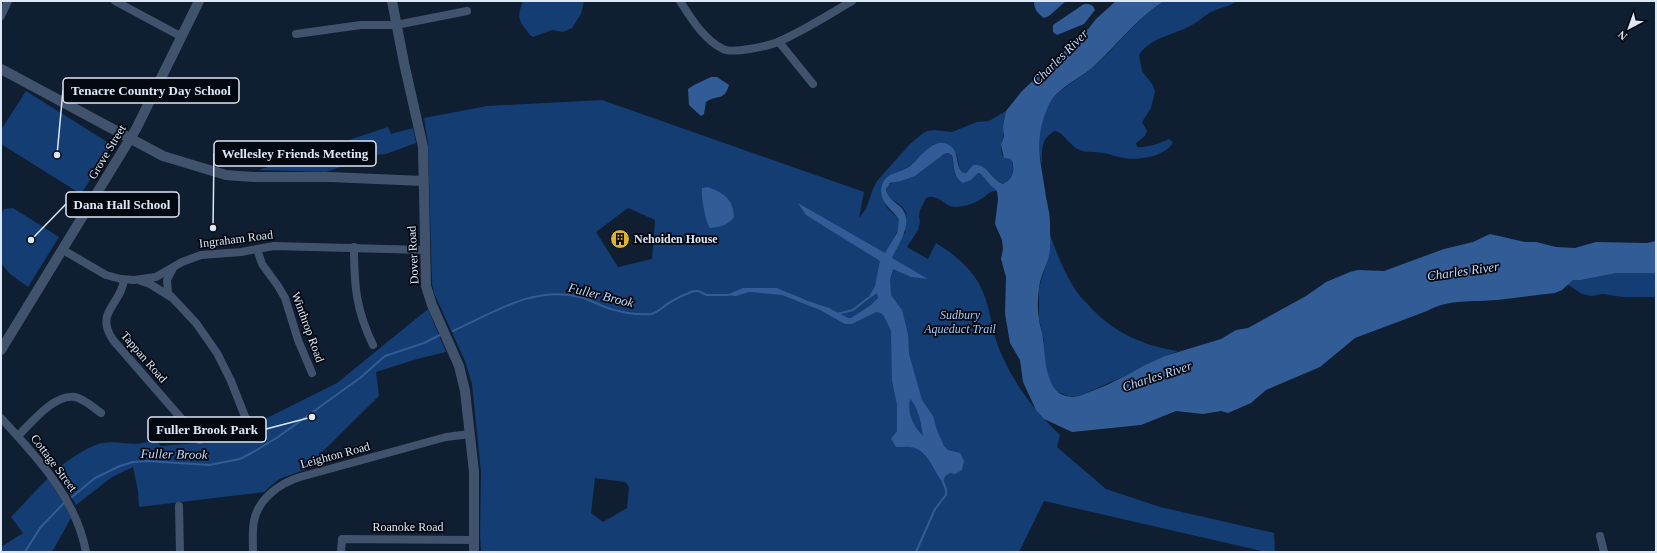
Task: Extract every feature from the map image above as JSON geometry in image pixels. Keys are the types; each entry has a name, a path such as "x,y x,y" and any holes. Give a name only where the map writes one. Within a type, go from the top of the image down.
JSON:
{"street":[{"path":"1,16 8,1"},
{"path":"115,1 182,37"},
{"name":"Grove Street","path":"1,350 147,110 199,1"},
{"name":"Dover Road","path":"392,1 405,71 422,139 424,250 425,275 428,292 461,372 466,398 474,472 474,552"},
{"path":"680,1 696,26 723,49 746,49 779,42 852,1"},
{"path":"296,34 361,25 396,25 467,11"},
{"path":"779,42 813,84"},
{"path":"1,69 168,158 232,176 423,180"},
{"name":"Ingraham Road","path":"63,250 101,273 124,280 138,280 156,277 190,258 201,255 241,252 285,245 424,250"},
{"path":"354,247 355,289 358,305 373,345"},
{"name":"Winthrop Road","path":"257,249 262,264 285,298 298,340 312,373"},
{"path":"174,266 168,276 168,293 196,323 217,353 231,381 246,419"},
{"name":"Tappan Road","path":"124,280 122,288 107,315 105,324 108,332 200,440"},
{"path":"138,280 150,284 171,297"},
{"path":"18,436 52,404 69,396 81,399 101,413"},
{"name":"Cottage Street","path":"1,418 50,474 64,494 79,526 86,552"},
{"name":"Leighton Road","path":"253,552 255,516 268,497 282,485 300,477 441,439 470,434"},
{"path":"179,506 180,552"},
{"path":"1600,536 1604,552"},
{"name":"Roanoke Road","path":"341,552 342,539 474,540"}],"green space":[{"path":"523,1 584,1 581,14 572,28 563,32 552,30 533,37 526,30 519,16"},
{"path":"1164,1 1237,1 1231,5 1211,12 1190,26 1155,41 1144,49 1139,55 1142,71 1152,84 1155,91 1151,108 1142,122 1147,131 1145,136 1136,143 1137,147 1153,145 1169,139 1173,142 1170,147 1159,154 1144,158 1130,159 1106,153 1086,152 1079,150 1061,134 1055,131 1044,141 1042,150 1042,165 1039,150 1040,128 1048,106 1052,100 1062,90 1092,68 1144,16"},
{"path":"26,91 112,145 81,194 1,144 1,130"},
{"name":"Sudbury Aqueduct Trail","path":"602,100 864,192 859,218 866,209 877,181 910,144 922,134 927,131 934,130 952,132 977,122 989,121 1006,111 1001,148 1002,155 1012,160 1013,168 1011,177 1007,182 1003,184 996,180 989,172 973,165 966,173 962,172 959,167 956,153 935,145 908,167 888,176 883,181 881,194 884,202 888,209 899,220 899,226 894,239 905,233 906,213 901,206 890,198 887,191 887,186 913,176 938,157 948,153 952,155 955,175 971,180 978,173 981,174 997,191 990,192 972,204 957,207 950,206 938,198 926,198 920,210 918,230 907,247 928,259 936,243 962,262 975,278 985,296 1000,351 1018,385 1033,406 1060,435 1057,447 1106,489 1160,507 1274,533 1275,552 1266,552 1044,501 1019,552 481,552 481,472 472,384 465,361 434,293 432,283 428,144 424,118 487,106","holes":["628,208 655,220 652,259 618,267 596,232","595,478 625,482 629,487 627,508 603,522 591,513"]},
{"path":"388,127 391,134 413,128 416,143 386,154 375,155 326,172 258,170"},
{"path":"13,208 59,237 28,287 10,274 1,263 1,214 4,209"},
{"path":"1050,235 1070,281 1081,297 1092,309 1120,332 1153,346 1178,351 1079,396 1068,396 1058,392 1048,378 1043,347 1044,340 1039,319 1039,288 1048,258"},
{"path":"1617,273 1656,273 1656,297 1622,297 1603,294 1592,296 1582,294 1567,284 1573,280 1581,280"},
{"path":"428,309 446,352 417,359 376,372 379,396 304,470 279,479 264,492 139,507 138,491 133,467 112,477 76,505 55,470 71,458 97,444 110,442 135,444 148,442 155,439 161,446 221,441 337,383"},
{"path":"48,478 64,503 71,518 52,552 1,552 1,547 23,533 11,517"}],"water":[{"path":"1034,1 1066,1 1049,16 1044,18 1036,11"},
{"name":"Charles River","path":"1116,1 1164,1 1144,16 1093,67 1056,95 1048,107 1041,129 1039,148 1049,214 1050,244 1049,256 1040,284 1038,311 1049,378 1053,387 1059,393 1068,396 1079,396 1107,385 1165,356 1221,339 1236,330 1248,328 1306,296 1326,282 1350,272 1358,270 1384,271 1444,249 1473,242 1490,234 1525,242 1536,242 1556,247 1575,248 1596,242 1647,243 1656,241 1656,273 1617,273 1581,280 1573,280 1562,290 1555,293 1497,300 1443,304 1355,338 1320,367 1266,390 1251,403 1228,413 1221,411 1203,414 1176,411 1141,425 1072,432 1044,419 1036,410 1023,382 1020,360 1010,343 1005,314 1006,277 1001,259 1003,249 1002,240 995,224 998,199 997,191 981,174 978,173 971,180 963,183 955,174 952,155 948,153 944,154 915,176 890,183 886,189 888,196 903,210 906,216 905,230 892,258 928,279 911,277 893,269 890,279 891,295 902,310 908,334 909,354 922,400 933,416 944,446 948,450 960,453 964,461 962,470 955,474 950,473 945,476 943,483 924,454 915,448 896,447 891,439 897,431 897,405 892,380 891,331 881,313 876,312 852,324 845,324 820,310 782,295 749,292 736,296 726,295 743,288 777,288 829,308 848,318 851,318 871,305 878,298 877,293 867,300 875,286 880,261 806,215 798,203 885,253 897,233 899,220 883,199 881,187 883,182 890,175 910,166 932,146 942,143 947,144 954,150 958,165 962,172 966,173 973,165 978,165 1003,184 1013,174 1013,163 1008,158 1004,158 1001,145 1004,136 1003,126 1006,111 1022,91 1089,28 1096,19","holes":["910,399 913,402 919,416 923,436 916,428 910,414"]},
{"path":"1084,4 1092,5 1095,10 1084,24 1057,35 1053,32 1053,25"},
{"path":"711,77 717,77 729,85 725,94 706,102 704,114 701,116 689,105 688,89"},
{"path":"708,187 723,194 730,201 734,217 724,225 710,228 708,225 704,208 702,188"}],"waterway":[{"name":"Fuller Brook","path":"453,331 514,303 546,295 563,294 580,297 607,308 631,313 646,314 656,312 675,299 694,291 707,295 728,295"},
{"name":"Fuller Brook","path":"837,314 853,310 868,298"},
{"name":"Fuller Brook","path":"72,497 95,478 120,466 133,462 148,461 209,465 240,459 278,437 360,378 385,356 424,343 440,335"},
{"path":"916,552 935,509 946,495 946,489 943,482"},
{"name":"Fuller Brook","path":"25,552 40,528 64,503"}],"place":[{"name":"Tenacre Country Day School","path":"57,155"},
{"name":"Wellesley Friends Meeting","path":"213,228"},
{"name":"Nehoiden House","path":"620,239"},
{"name":"Dana Hall School","path":"31,240"},
{"name":"Fuller Brook Park","path":"312,417"}]}
